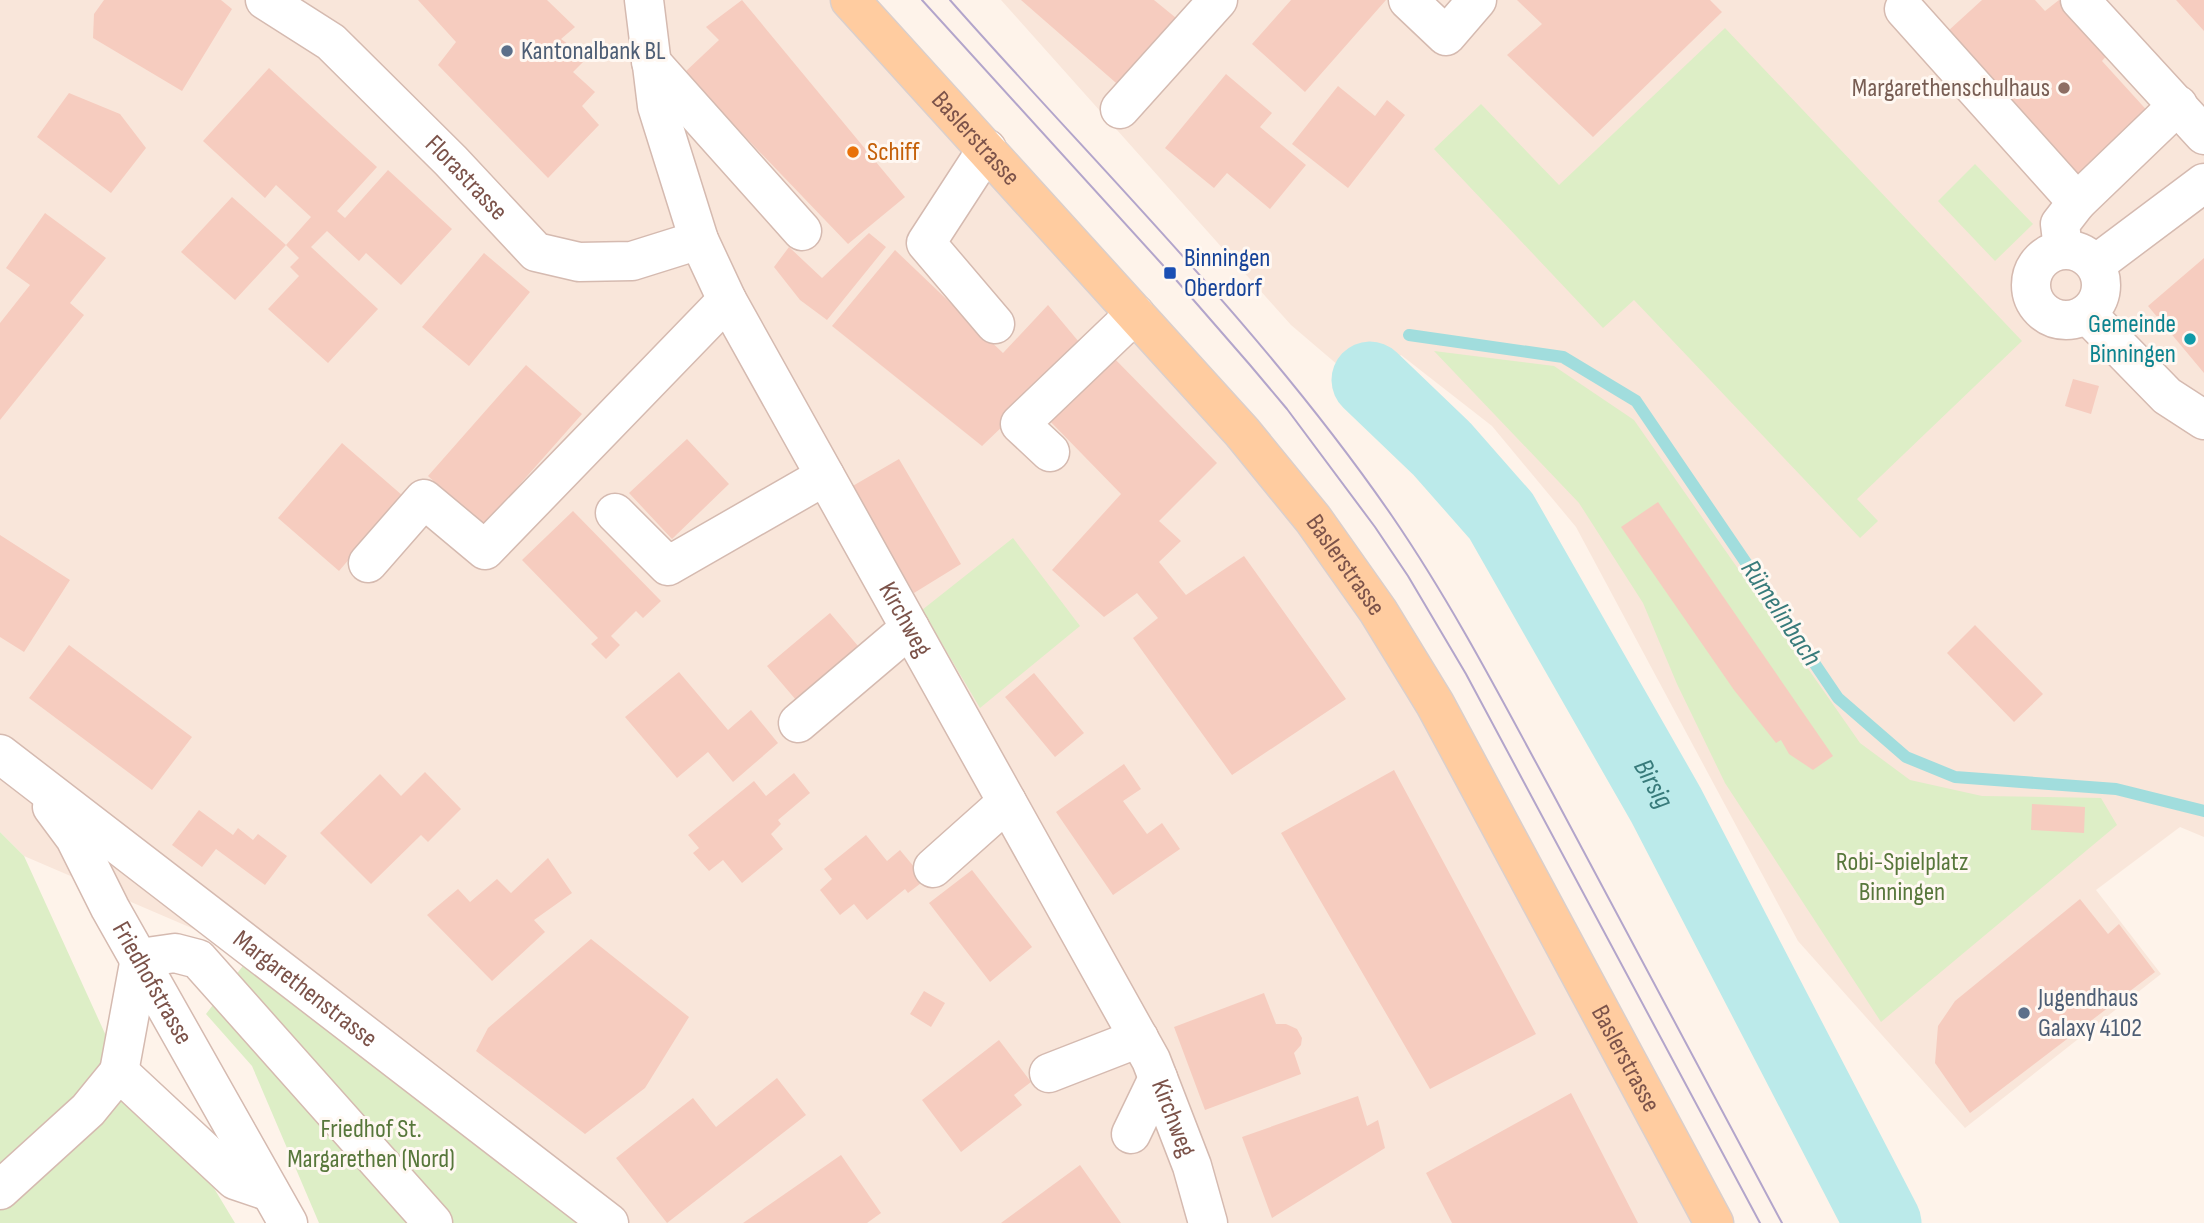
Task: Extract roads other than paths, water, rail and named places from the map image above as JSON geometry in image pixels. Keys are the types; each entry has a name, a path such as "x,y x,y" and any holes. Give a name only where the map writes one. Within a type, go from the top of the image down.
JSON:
{"main road":[{"name":"Baslerstrasse","path":"850,0 1258,451 1313,519 1378,611 1435,704 1714,1223"}],"street":[{"name":"Florastrasse","path":"265,0 331,42 451,161 536,252 579,262 632,261 699,240"},
{"name":"Kirchweg","path":"643,0 657,106 699,240 727,300 1139,1038 1158,1078 1192,1166 1208,1223"},
{"path":"1120,109 1218,0"},
{"path":"1408,0 1446,36 1478,0"},
{"path":"2080,0 2204,135"},
{"path":"1904,9 2077,202"},
{"path":"651,62 802,231"},
{"path":"2178,105 2077,202 2060,224 2080,257 2103,282 2099,300 2087,314 2068,321 2048,316 2037,306 2031,292 2032,277 2038,263 2049,254 2080,257 2204,183"},
{"path":"987,149 926,243 995,324"},
{"path":"368,563 424,499 485,550 727,300"},
{"path":"1049,452 1020,424 1135,314"},
{"path":"2087,314 2167,396 2204,420"},
{"path":"615,513 668,566 825,476"},
{"path":"798,723 910,628"},
{"name":"Margarethenstrasse","path":"0,754 609,1223"},
{"name":"Friedhofstrasse","path":"30,778 75,838 110,908 279,1207"},
{"path":"933,868 1007,802"},
{"path":"0,1190 88,1110 119,1072 140,958 176,953 198,959 433,1223"},
{"path":"1049,1073 1139,1038"},
{"name":"Friedhofstrasse","path":"119,1072 235,1180 279,1207"},
{"path":"1131,1134 1158,1078"}],"waterway":[{"name":"Rümelinbach","path":"1409,335 1563,357 1636,401 1838,698 1906,757 1955,777 2116,789 2204,811"},
{"name":"Birsig","path":"1370,380 1442,449 1501,516 1666,805 1883,1223"}],"tram line":[{"path":"922,0 1250,365 1287,409 1375,527 1408,576 1466,674 1760,1223"},
{"path":"950,0 1235,316 1342,447 1392,516 1436,584 1496,688 1782,1223"}],"place":[{"name":"Kantonalbank BL","path":"507,51"},
{"name":"Margarethenschulhaus","path":"2064,88"},
{"name":"Schiff","path":"853,152"},
{"name":"Binningen Oberdorf","path":"1170,273"},
{"name":"Gemeinde Binningen","path":"2190,339"},
{"name":"Jugendhaus Galaxy 4102","path":"2024,1013"}],"park label":[{"name":"Robi-Spielplatz Binningen","path":"1902,877"},
{"name":"Friedhof St. Margarethen (Nord)","path":"371,1144"}]}
